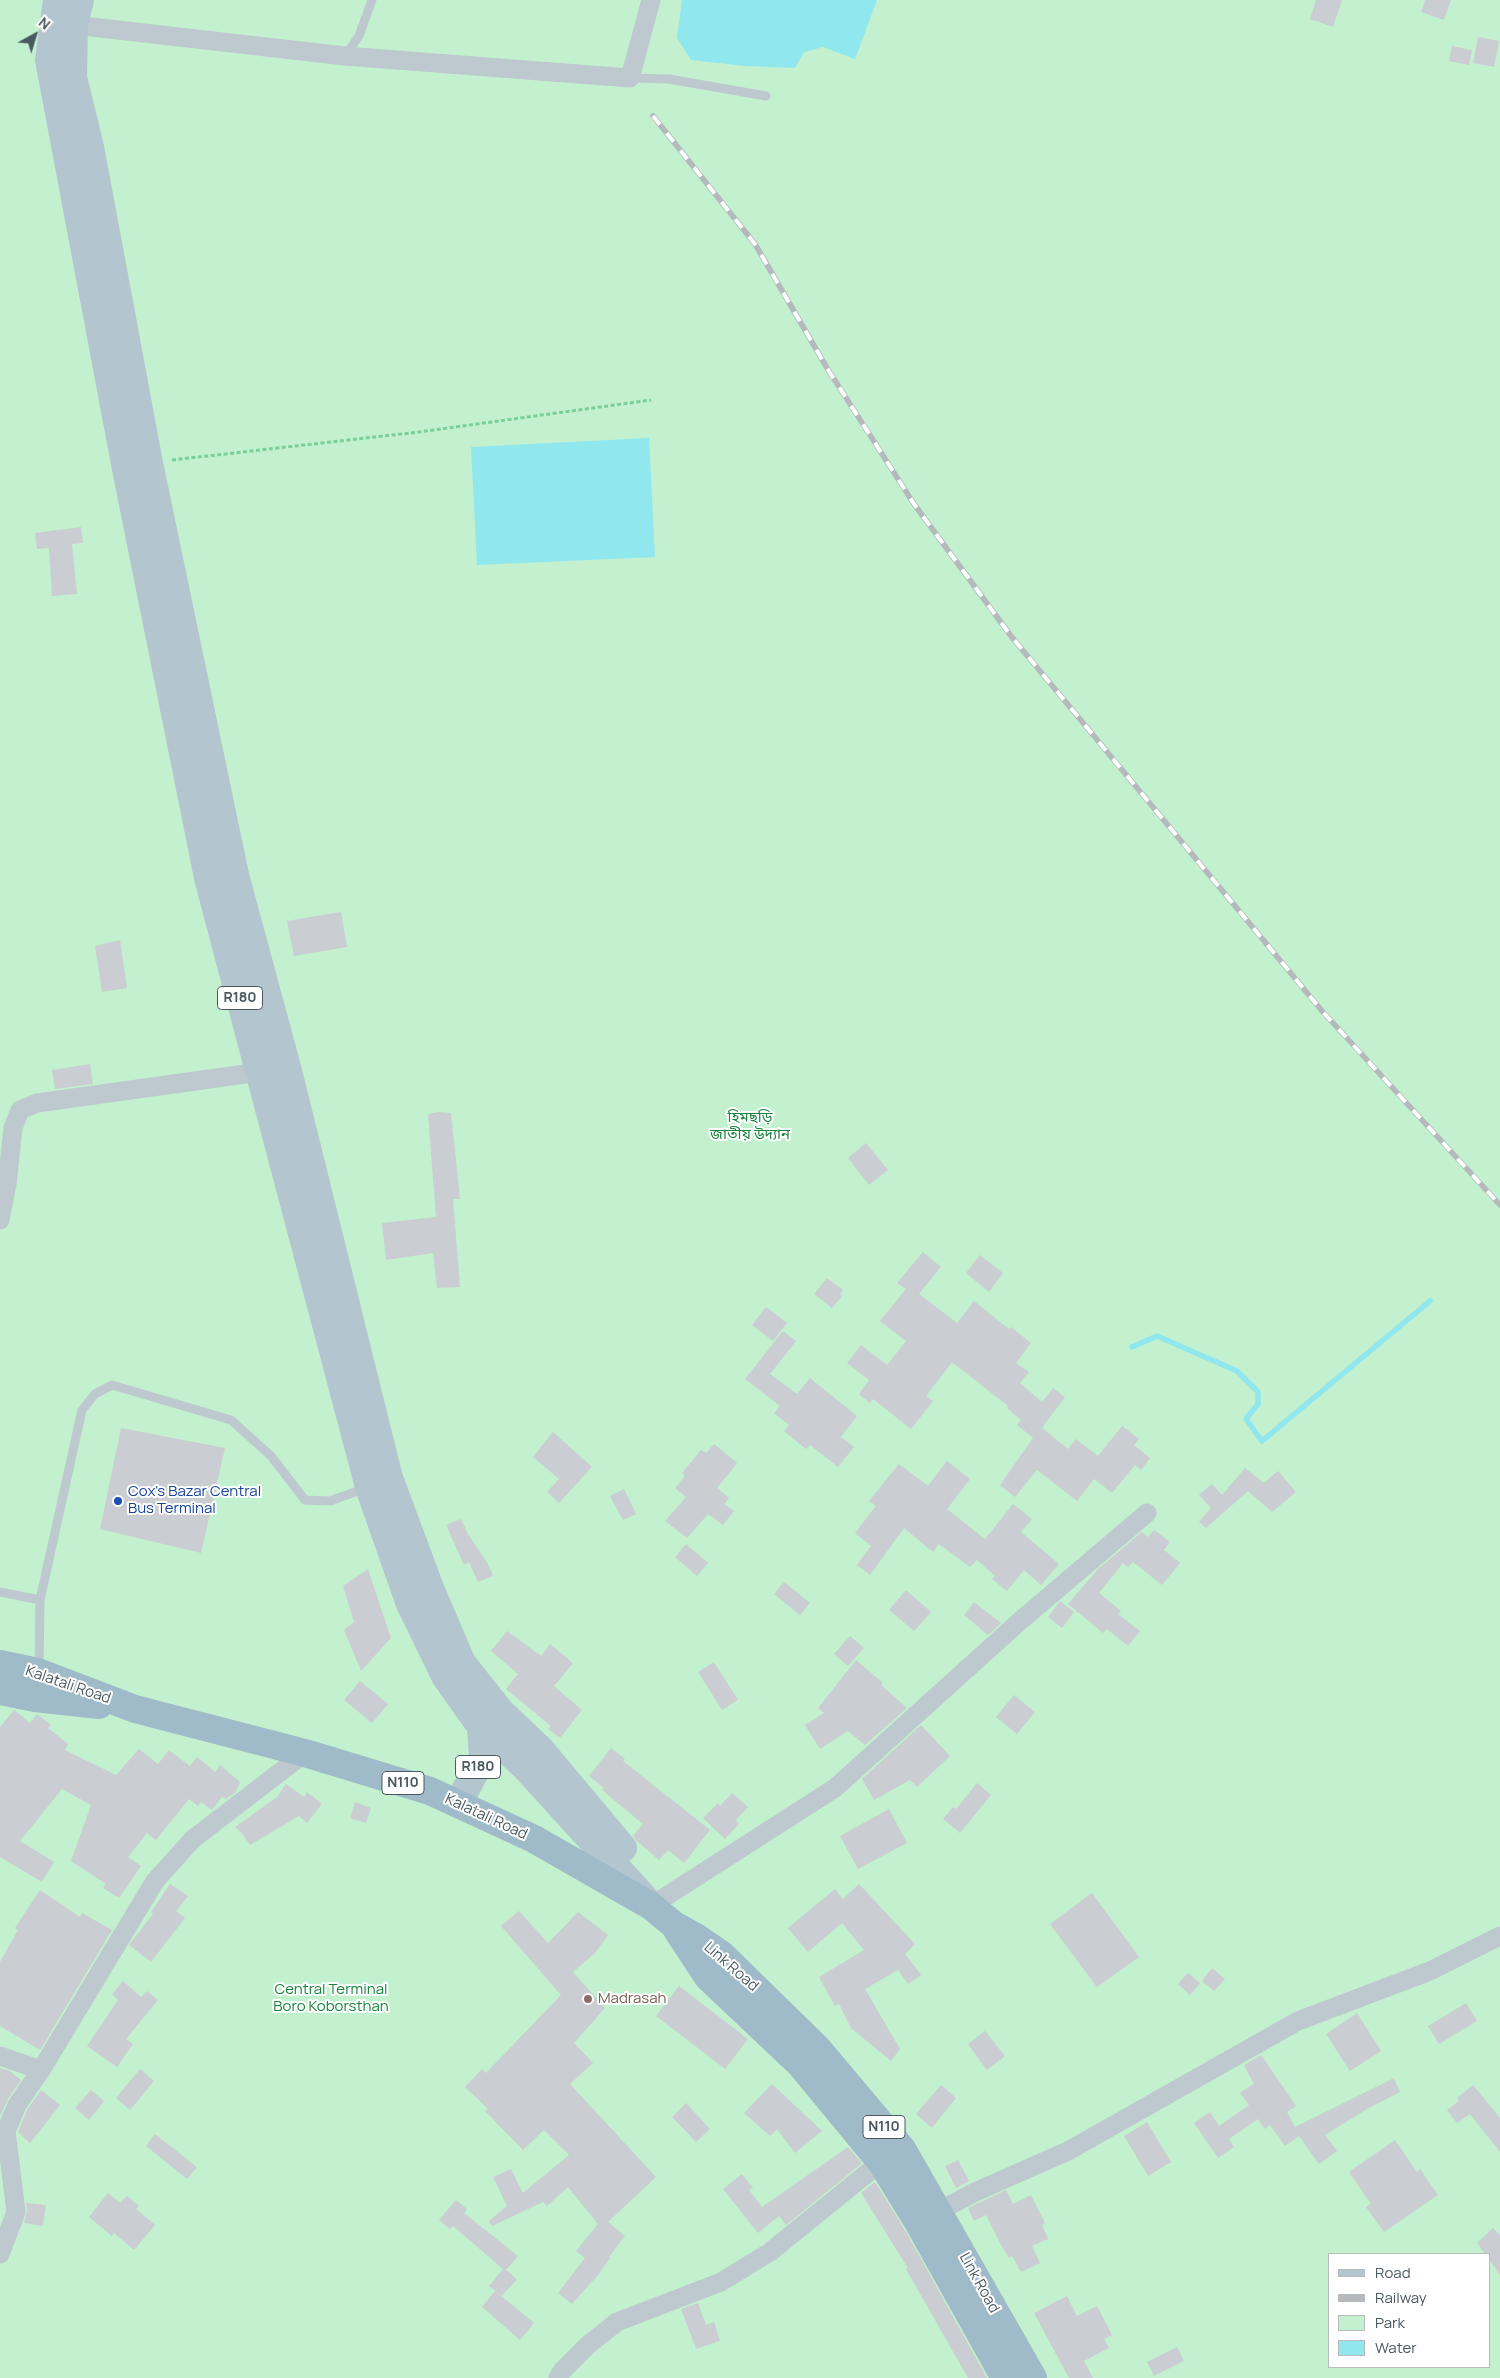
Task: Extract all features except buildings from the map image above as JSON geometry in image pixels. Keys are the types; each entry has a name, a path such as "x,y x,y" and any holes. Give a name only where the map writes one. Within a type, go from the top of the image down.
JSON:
{"highway":[{"name":"Kalatali Road","path":"0,1664 37,1685 305,1752 430,1791 534,1839 651,1906 674,1925"},
{"name":"Kalatali Road","path":"0,1691 37,1685"},
{"name":"Link Road","path":"674,1925 708,1977 800,2064 881,2162 918,2222 1005,2378"},
{"name":"Link Road","path":"674,1925 722,1955 818,2049 902,2149 1033,2378"}],"main road":[{"name":"R180","path":"57,0 49,60 121,439 208,878 369,1487 410,1604 445,1676 481,1728 526,1768 651,1906"},
{"name":"R180","path":"77,12 73,77 92,157 149,463 235,875 288,1071 389,1478 430,1588 462,1663 501,1712 541,1750 644,1874 651,1906"},
{"name":"R180","path":"458,1804 483,1757 481,1728"}],"street":[{"path":"77,12 345,56 630,78 651,0"},
{"path":"0,1220 7,1184 13,1128 20,1110 37,1103 260,1072"},
{"path":"651,1906 834,1788 1020,1621 1147,1513"},
{"path":"0,2254 16,2212 6,2132 17,2105 41,2070 155,1882 193,1839 305,1752"},
{"path":"939,2211 975,2192 1068,2151 1298,2022 1430,1972 1500,1936"},
{"path":"0,2056 41,2070"},
{"path":"558,2378 562,2371 588,2345 618,2322 721,2282 770,2252 881,2162"}],"lane":[{"path":"345,56 359,36 372,0"},
{"path":"630,78 669,78 766,96"},
{"path":"37,1685 40,1600 82,1410 95,1394 112,1385 231,1420 271,1456 304,1500 330,1501 369,1487"},
{"path":"0,1592 40,1600"}],"path":[{"path":"149,463 418,432 651,400"}],"green space":[{"name":"হিমছড়ি জাতীয় উদ্যান","path":"0,0 1500,0 1500,2378 0,2378"}],"water":[{"path":"682,0 877,0 855,59 823,47 804,52 795,68 745,66 691,60 677,38"},
{"path":"649,438 655,557 477,565 471,447"}],"waterway":[{"path":"1132,1347 1157,1336 1237,1371 1258,1392 1258,1404 1246,1419 1262,1441 1430,1301"}],"railway":[{"path":"653,116 755,244 827,368 914,504 1011,636 1323,1012 1500,1205"}],"place":[{"name":"Cox's Bazar Central Bus Terminal","path":"118,1501"},
{"name":"Madrasah","path":"588,1999"}],"park label":[{"name":"Central Terminal Boro Koborsthan","path":"331,1998"}]}
